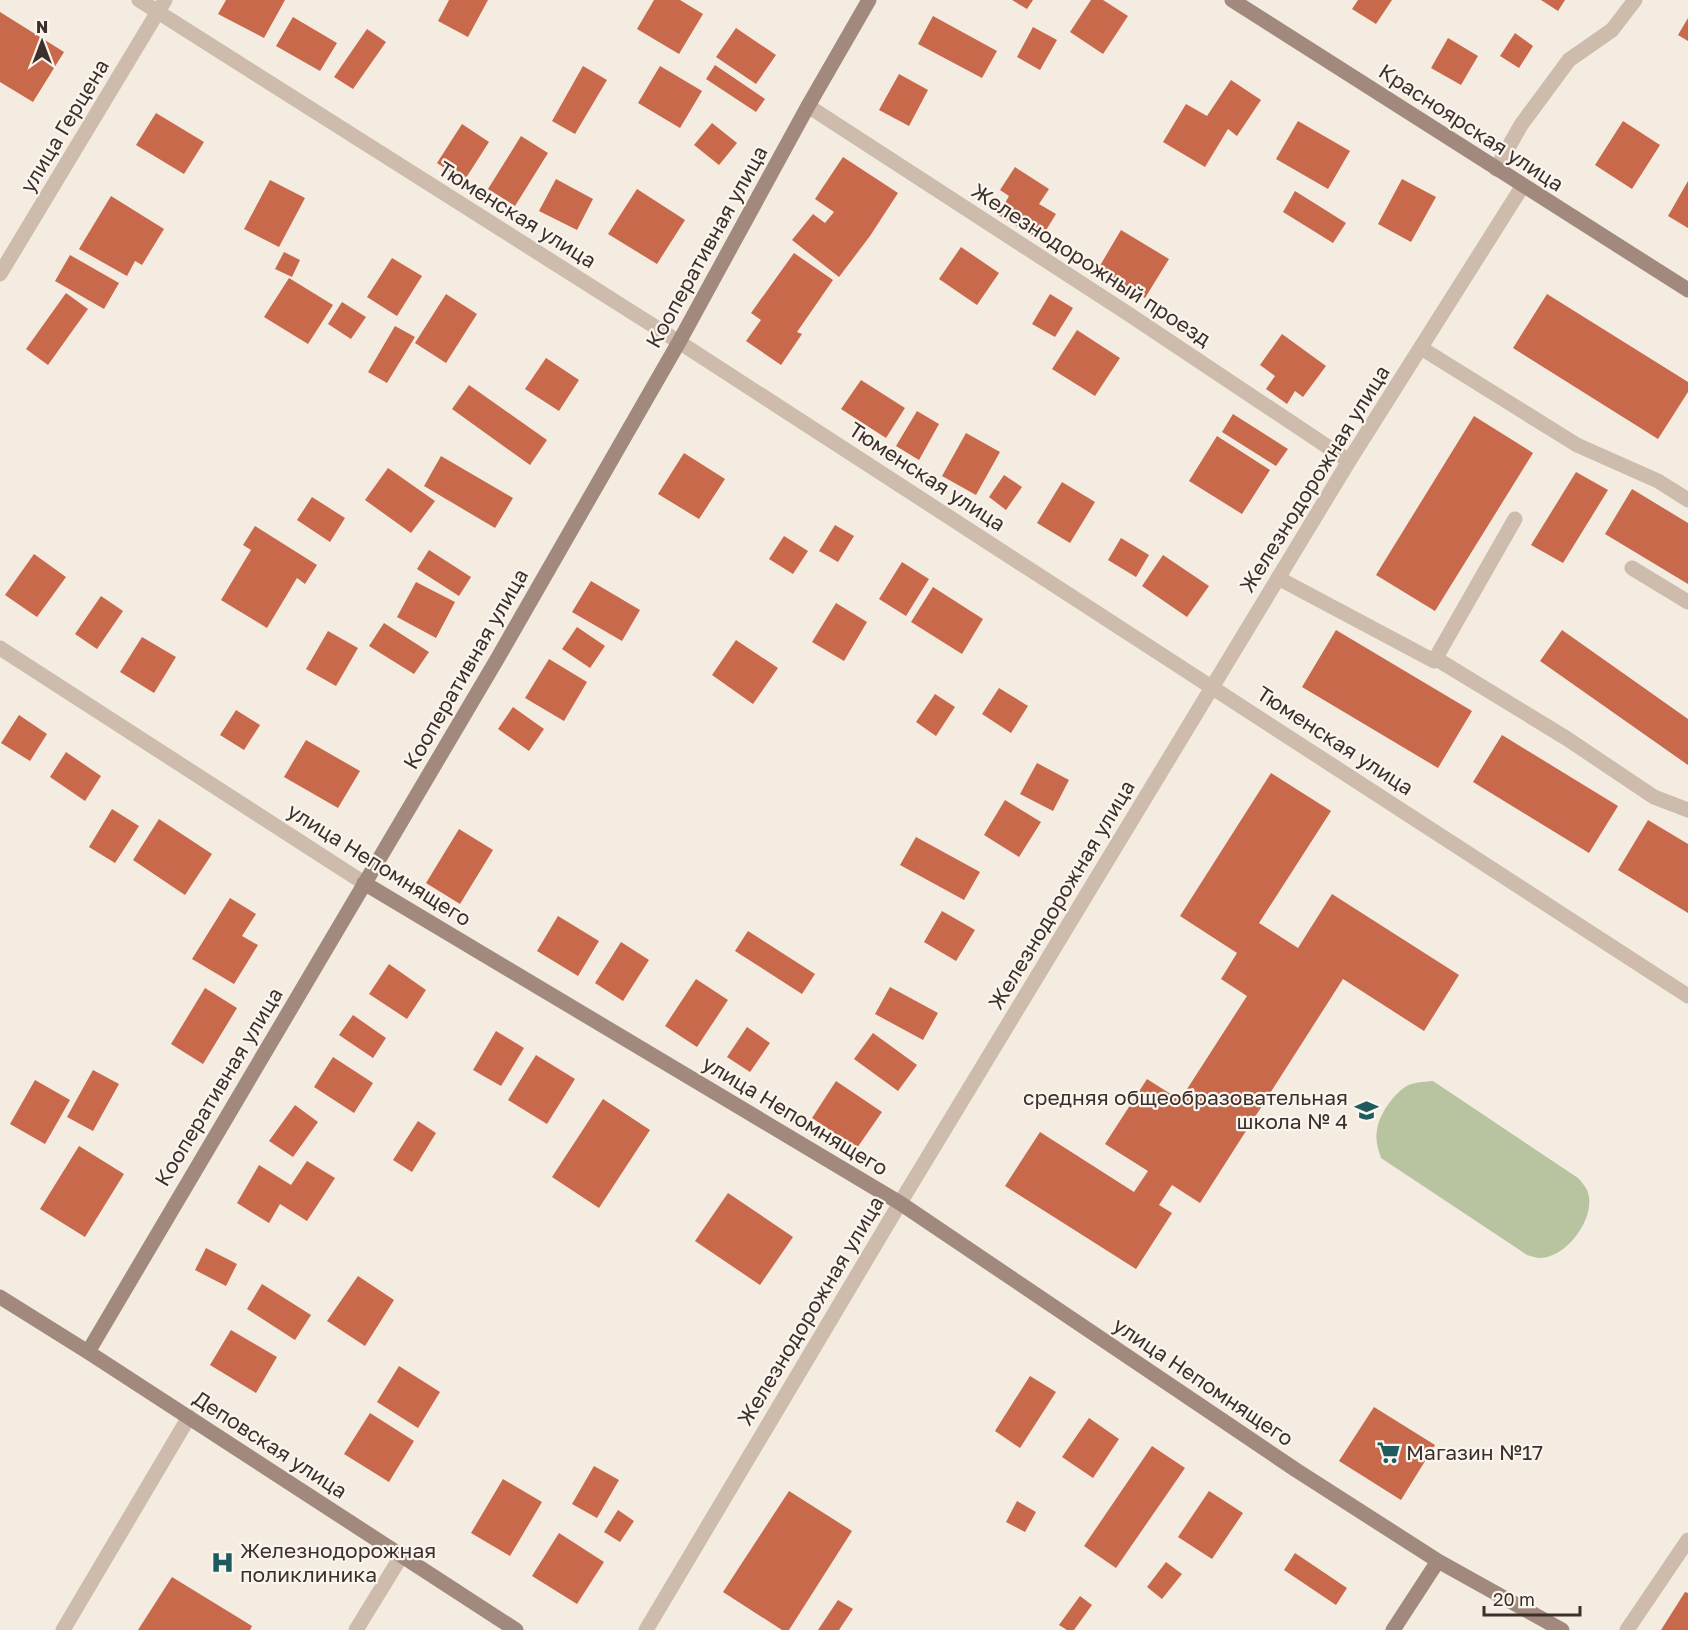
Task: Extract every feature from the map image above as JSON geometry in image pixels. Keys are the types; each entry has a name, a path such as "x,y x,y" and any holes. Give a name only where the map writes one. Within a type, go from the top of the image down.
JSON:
{"street":[{"name":"Тюменская улица","path":"139,0 162,6 1688,996"},
{"name":"Кооперативная улица","path":"88,1352 496,661 679,342 808,106 869,0"},
{"name":"Красноярская улица","path":"1232,0 1688,290"},
{"path":"1496,170 1521,125 1569,60 1612,30 1635,0"},
{"name":"улица Герцена","path":"0,274 162,6"},
{"name":"Железнодорожный проезд","path":"808,106 1127,313 1349,461"},
{"name":"Железнодорожная улица","path":"646,1630 900,1203 1278,578 1522,186"},
{"path":"1421,348 1577,445 1658,481 1688,500"},
{"path":"1278,578 1434,661 1515,519"},
{"path":"1632,568 1688,602"},
{"name":"улица Непомнящего","path":"0,648 364,883 900,1203 1296,1470 1438,1561 1562,1630"},
{"path":"1436,658 1566,738 1654,797 1688,810"},
{"name":"Деповская улица","path":"0,1297 516,1630"},
{"path":"63,1630 189,1417"},
{"path":"1627,1630 1688,1540"},
{"path":"356,1630 402,1555"},
{"path":"1393,1630 1438,1561"}],"green space":[{"path":"1433,1081 1578,1178 1587,1190 1588,1211 1578,1233 1570,1243 1551,1256 1541,1258 1527,1255 1381,1158 1376,1134 1387,1106 1405,1087 1415,1083"}],"building":[{"path":"226,0 285,0 264,38 218,14"},
{"path":"449,0 488,0 468,37 438,21"},
{"path":"654,0 680,0 703,14 679,54 637,29"},
{"path":"1012,0 1033,0 1027,9"},
{"path":"1091,0 1103,0 1128,16 1103,54 1070,32"},
{"path":"1358,0 1392,0 1376,24 1352,9"},
{"path":"1541,0 1565,0 1558,11"},
{"path":"0,12 64,52 33,102 0,82"},
{"path":"933,16 997,51 982,78 918,44"},
{"path":"293,17 337,43 320,71 276,46"},
{"path":"1688,18 1688,41 1678,35"},
{"path":"1033,27 1057,40 1040,70 1017,57"},
{"path":"736,28 776,55 756,84 716,57"},
{"path":"367,29 386,42 353,89 334,77"},
{"path":"1515,33 1533,46 1519,68 1500,56"},
{"path":"1448,38 1478,56 1461,85 1431,68"},
{"path":"715,65 765,99 756,112 706,79"},
{"path":"583,66 607,80 575,134 552,121"},
{"path":"660,66 702,91 680,128 638,103"},
{"path":"899,74 928,90 909,126 879,110"},
{"path":"1231,80 1261,100 1237,136 1228,129 1205,167 1163,142 1186,104 1207,116"},
{"path":"156,113 204,142 184,174 136,145"},
{"path":"1298,121 1350,151 1328,189 1276,159"},
{"path":"1623,121 1660,145 1632,189 1595,165"},
{"path":"712,123 737,143 719,165 694,145"},
{"path":"462,124 489,142 464,181 437,163"},
{"path":"521,136 548,153 515,206 488,189"},
{"path":"843,157 898,193 870,236 839,277 792,240 813,214 825,223 834,212 815,199"},
{"path":"1015,167 1049,189 1039,204 1056,214 1040,240 998,215 1009,196 1000,190"},
{"path":"556,179 593,199 577,230 539,211"},
{"path":"1402,179 1436,197 1411,242 1378,224"},
{"path":"270,180 305,198 279,247 244,229"},
{"path":"1688,181 1688,228 1668,216"},
{"path":"637,189 685,220 657,264 608,234"},
{"path":"1295,191 1346,223 1333,243 1283,212"},
{"path":"111,196 164,229 142,265 135,261 127,276 79,249"},
{"path":"1121,230 1169,259 1145,298 1098,269"},
{"path":"961,247 999,273 977,305 939,279"},
{"path":"284,252 300,260 292,277 275,269"},
{"path":"794,253 833,280 797,332 802,334 781,365 746,341 761,320 751,313"},
{"path":"70,255 119,283 104,309 55,281"},
{"path":"392,258 422,276 397,316 367,297"},
{"path":"289,278 333,305 308,344 264,317"},
{"path":"66,293 88,309 48,365 26,349"},
{"path":"446,294 477,314 446,363 415,343"},
{"path":"1050,294 1073,308 1055,337 1032,324"},
{"path":"1547,294 1688,382 1688,392 1658,439 1513,348"},
{"path":"342,302 366,317 351,339 328,324"},
{"path":"395,326 415,337 387,383 368,372"},
{"path":"1077,330 1120,358 1095,396 1052,369"},
{"path":"1282,334 1326,366 1303,397 1295,391 1287,404 1266,389 1275,376 1260,365"},
{"path":"546,358 579,380 559,411 525,389"},
{"path":"861,380 905,408 886,438 841,409"},
{"path":"469,385 547,440 530,465 452,409"},
{"path":"917,411 939,424 919,460 896,446"},
{"path":"1233,414 1288,449 1276,466 1222,432"},
{"path":"1474,416 1533,453 1435,611 1376,575"},
{"path":"966,433 1000,452 976,495 942,476"},
{"path":"1217,436 1270,470 1242,514 1189,481"},
{"path":"684,453 725,479 699,519 658,494"},
{"path":"441,456 513,498 495,528 424,486"},
{"path":"388,468 435,501 411,533 365,500"},
{"path":"1576,472 1608,490 1563,563 1531,545"},
{"path":"1004,475 1022,487 1006,510 989,497"},
{"path":"1062,482 1095,502 1070,543 1037,523"},
{"path":"1632,489 1688,523 1688,584 1605,534"},
{"path":"312,497 345,518 330,542 297,520"},
{"path":"835,525 854,536 838,562 819,551"},
{"path":"255,526 317,565 305,584 297,578 267,628 221,600 251,550 243,545"},
{"path":"784,536 808,551 793,574 769,559"},
{"path":"1121,538 1149,555 1136,577 1108,560"},
{"path":"429,550 471,577 459,596 417,569"},
{"path":"34,554 66,577 37,617 5,595"},
{"path":"1163,555 1209,586 1187,617 1142,586"},
{"path":"902,562 929,579 906,616 879,599"},
{"path":"591,581 640,610 622,641 572,612"},
{"path":"416,582 455,602 436,638 397,617"},
{"path":"933,587 983,619 962,654 911,622"},
{"path":"101,596 123,611 97,649 75,634"},
{"path":"836,603 867,622 844,661 812,642"},
{"path":"384,623 429,652 414,674 369,646"},
{"path":"577,627 605,646 590,668 562,649"},
{"path":"1336,630 1472,711 1438,768 1302,687"},
{"path":"1562,630 1688,719 1688,765 1540,661"},
{"path":"328,631 358,648 336,686 306,669"},
{"path":"142,637 176,657 154,693 120,672"},
{"path":"736,640 778,668 753,704 712,675"},
{"path":"549,659 587,682 564,721 525,698"},
{"path":"999,688 1028,706 1011,733 982,714"},
{"path":"935,694 955,707 936,736 916,722"},
{"path":"513,707 544,729 529,751 498,729"},
{"path":"236,710 260,725 244,750 220,735"},
{"path":"19,715 47,734 30,761 1,743"},
{"path":"1502,735 1618,806 1589,853 1473,782"},
{"path":"306,740 360,771 338,808 284,777"},
{"path":"66,752 101,776 85,801 50,777"},
{"path":"1037,763 1069,780 1053,811 1020,794"},
{"path":"1271,773 1331,811 1259,923 1298,948 1332,894 1459,975 1424,1031 1343,979 1200,1203 1172,1185 1159,1205 1172,1213 1136,1269 1005,1186 1040,1132 1134,1192 1148,1171 1105,1144 1147,1079 1180,1100 1247,996 1221,979 1237,953 1180,916"},
{"path":"1005,800 1041,822 1019,857 984,835"},
{"path":"112,809 139,826 115,863 89,847"},
{"path":"159,819 212,854 185,895 133,860"},
{"path":"1648,820 1688,844 1688,913 1618,870"},
{"path":"459,829 493,850 460,904 426,883"},
{"path":"916,837 980,872 964,900 900,865"},
{"path":"230,898 256,914 242,936 258,945 234,984 192,959"},
{"path":"942,911 975,930 956,961 924,942"},
{"path":"558,916 599,941 578,976 537,951"},
{"path":"748,931 815,974 802,994 735,951"},
{"path":"621,942 649,960 623,1001 595,983"},
{"path":"389,964 426,990 407,1019 369,994"},
{"path":"696,979 728,1000 697,1047 665,1026"},
{"path":"890,987 938,1013 923,1040 875,1014"},
{"path":"205,988 237,1008 203,1064 171,1044"},
{"path":"353,1015 386,1038 373,1058 339,1035"},
{"path":"747,1027 770,1043 750,1072 727,1057"},
{"path":"496,1031 524,1048 501,1086 473,1070"},
{"path":"873,1033 917,1065 898,1091 854,1059"},
{"path":"536,1055 575,1079 547,1124 508,1100"},
{"path":"333,1057 373,1083 354,1113 314,1087"},
{"path":"93,1070 119,1084 93,1131 67,1117"},
{"path":"35,1080 70,1100 45,1144 10,1124"},
{"path":"836,1081 882,1112 857,1148 812,1118"},
{"path":"603,1099 650,1130 599,1208 552,1177"},
{"path":"295,1105 318,1122 293,1157 269,1141"},
{"path":"418,1121 436,1133 412,1172 393,1160"},
{"path":"79,1146 124,1174 85,1237 40,1209"},
{"path":"307,1161 335,1178 307,1221 280,1204 269,1223 237,1203 259,1165 291,1185"},
{"path":"728,1193 793,1237 760,1285 695,1241"},
{"path":"206,1248 237,1264 226,1286 195,1270"},
{"path":"358,1276 394,1300 365,1346 327,1321"},
{"path":"262,1284 311,1315 295,1340 247,1309"},
{"path":"231,1330 277,1357 256,1393 210,1365"},
{"path":"399,1366 440,1392 418,1428 377,1402"},
{"path":"1030,1376 1056,1392 1020,1448 995,1431"},
{"path":"1374,1407 1435,1445 1401,1500 1339,1461"},
{"path":"370,1413 414,1441 389,1482 344,1454"},
{"path":"1089,1418 1119,1439 1093,1478 1062,1457"},
{"path":"1152,1446 1185,1468 1116,1568 1084,1546"},
{"path":"594,1466 619,1480 597,1518 572,1504"},
{"path":"503,1479 542,1502 510,1556 471,1533"},
{"path":"789,1491 852,1531 789,1630 782,1630 723,1592"},
{"path":"1209,1491 1243,1513 1212,1559 1178,1537"},
{"path":"1017,1501 1036,1512 1025,1532 1006,1522"},
{"path":"618,1510 634,1521 620,1542 604,1532"},
{"path":"559,1533 604,1562 577,1604 532,1576"},
{"path":"1295,1553 1347,1588 1336,1605 1284,1570"},
{"path":"1166,1562 1182,1574 1162,1599 1147,1587"},
{"path":"172,1577 252,1626 250,1630 138,1630"},
{"path":"1685,1592 1688,1593 1688,1630 1661,1630"},
{"path":"1080,1596 1092,1605 1074,1630 1067,1630 1059,1625"},
{"path":"838,1600 853,1609 839,1630 818,1630"}],"place":[{"name":"средняя общеобразовательная школа № 4","path":"1366,1110"},
{"name":"Магазин №17","path":"1388,1453"},
{"name":"Железнодорожная поликлиника","path":"222,1563"}]}
